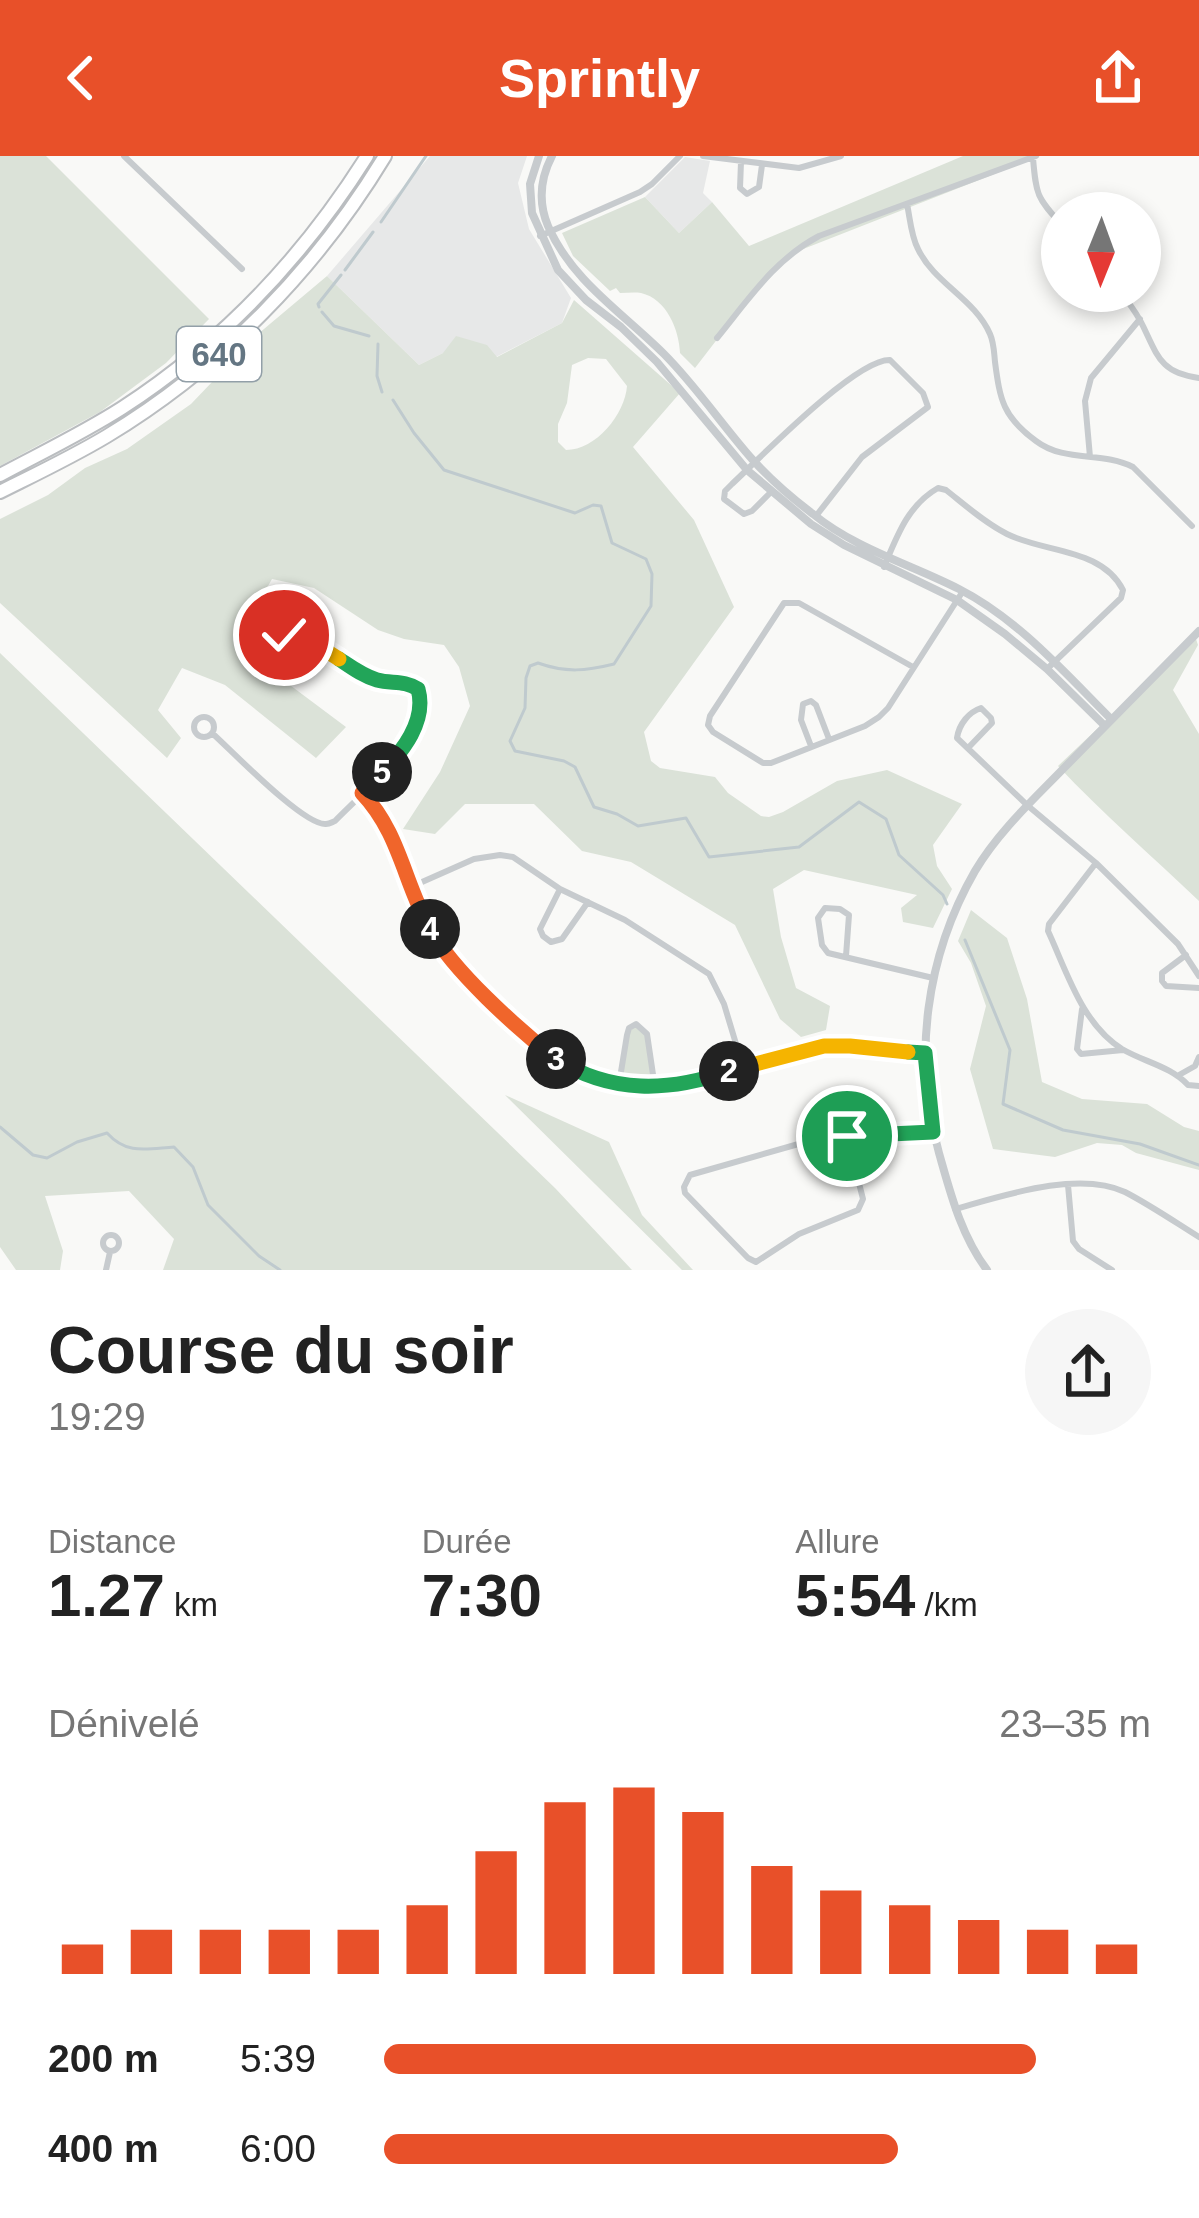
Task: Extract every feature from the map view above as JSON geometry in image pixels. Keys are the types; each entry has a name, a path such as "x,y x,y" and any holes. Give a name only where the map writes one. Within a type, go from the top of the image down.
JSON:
{"highway":[{"name":"640","path":"0,475 113,413 207,344 292,258 367,156"},
{"name":"640","path":"0,492 122,426 217,357 308,265 385,156"}],"street":[{"path":"124,156 242,269"},
{"path":"539,156 532,175 532,213 550,257 568,284 621,327 751,466 813,520"},
{"path":"552,156 541,196 550,231 577,273 666,356 771,492 886,562 1017,628 1108,722"},
{"path":"540,236 640,192 680,156"},
{"path":"703,156 800,168 841,156"},
{"path":"717,338 770,273 819,236 1034,157 1035,188 1041,202"},
{"path":"741,162 740,188 747,194 759,187 762,165"},
{"path":"908,204 916,247 926,263 989,330 1005,412 1041,446 1133,467 1192,526"},
{"path":"1134,312 1165,367 1199,378"},
{"path":"1090,457 1086,389 1140,320"},
{"path":"771,492 744,514 724,499 725,491 820,402 878,361 890,360 923,393 928,407 862,457 813,520"},
{"path":"886,562 914,507 938,488 1011,536 1105,568 1124,590 1121,598 1051,665"},
{"path":"914,667 799,603 784,603 708,725 763,763 865,726 879,717 914,667 960,596"},
{"path":"212,733 292,807 321,824 335,821 398,756 413,730 421,699 418,689 369,677 298,633"},
{"path":"987,1270 955,1209 933,1132 925,1053 933,978 957,908 997,840 1108,722 1198,636"},
{"path":"811,746 800,712 811,701 830,739"},
{"path":"968,748 992,723 981,707 972,711 957,738 1027,806 1096,863 1186,956 1199,976"},
{"path":"362,793 391,831 437,943 496,1007 558,1061 586,1076 655,1088 697,1082 824,1046 925,1053"},
{"path":"412,886 474,859 513,857 709,974 724,1004 743,1067"},
{"path":"1096,863 1048,931 1095,1025 1124,1050 1199,1086"},
{"path":"560,889 540,929 551,942 562,939 588,902"},
{"path":"846,956 849,915 825,908 818,918 828,953 933,978"},
{"path":"1186,956 1162,973 1162,981 1166,986 1199,988"},
{"path":"1083,1006 1077,1049 1081,1054 1124,1050"},
{"path":"619,1085 626,1035 636,1024 646,1034 655,1088"},
{"path":"1179,1075 1196,1066 1199,1041"},
{"path":"847,1136 863,1199 859,1210 800,1234 756,1262 683,1187 690,1175 809,1141 847,1136 933,1132"},
{"path":"955,1209 1024,1190 1098,1184 1122,1191 1199,1237"},
{"path":"1068,1186 1073,1241 1112,1270"},
{"path":"106,1270 110,1252"}],"shaded area":[{"path":"0,156 46,156 209,319 166,363 100,412 0,466"},
{"path":"430,156 527,156 518,183 529,229 571,298 562,323 496,357 443,353 419,365 327,276"},
{"path":"963,156 1040,156 788,255 769,272 695,368 680,353 665,309 641,293 610,291 573,256 562,233 645,197 679,233 712,202 749,246"},
{"path":"685,157 710,161 703,193 712,202 679,233 645,197"},
{"path":"327,276 419,365 443,353 456,336 487,345 497,357 562,323 574,300 680,393 633,447 694,520 734,607 644,732 651,761 660,768 715,777 728,793 761,816 783,812 837,781 887,770 962,804 933,845 937,866 952,889 933,928 903,922 901,908 917,895 804,870 773,889 796,988 830,1006 826,1030 801,1037 780,1019 735,925 631,862 582,851 534,804 465,804 435,834 403,829 440,772 470,706 459,667 444,645 378,630 314,588 272,579 235,644 346,727 316,758 225,685 182,668 158,710 181,738 167,758 0,603 0,519 48,495 85,468 127,449 191,404 258,334","holes":["588,358 606,359 627,386 621,408 598,437 566,450 558,442 558,424 567,403 572,365"]},
{"path":"1195,636 1198,645 1173,690 1199,734 1199,901 1058,766"},
{"path":"0,653 555,1188 632,1270 163,1270 174,1239 129,1191 45,1196 63,1251 60,1270 16,1270 0,1247"},
{"path":"971,910 1007,938 1027,999 1042,1082 1082,1099 1147,1104 1199,1131 1199,1170 1122,1145 1097,1143 1055,1157 993,1149 970,1069 986,1006 958,941"},
{"path":"636,1024 647,1034 655,1088 619,1085 627,1035"},
{"path":"505,1095 609,1142 642,1215 693,1270 682,1270"}],"waterway":[{"path":"381,222 426,156"},
{"path":"345,270 373,232"},
{"path":"319,307 341,275"},
{"path":"322,312 334,326 369,336"},
{"path":"378,344 377,376 382,392"},
{"path":"393,400 444,470 575,513 601,506 612,543 646,559 652,574 651,606 614,664 576,670 538,663 530,666 525,708 510,741 515,751 575,767 594,807 638,826 686,818 709,857 799,847 859,802 886,819 899,855 947,904"},
{"path":"965,940 1010,1050 1003,1104 1063,1130 1140,1144 1199,1165"},
{"path":"0,1127 33,1155 47,1158 107,1133 130,1148 174,1147 193,1167 208,1205 259,1256 280,1270"}],"route":[{"path":"284,635 298,633 369,677 418,689 421,699 413,730 398,756 362,793 391,831 437,943 536,1043 586,1076 655,1088 697,1082 824,1046 925,1053 933,1132 847,1136"}]}
